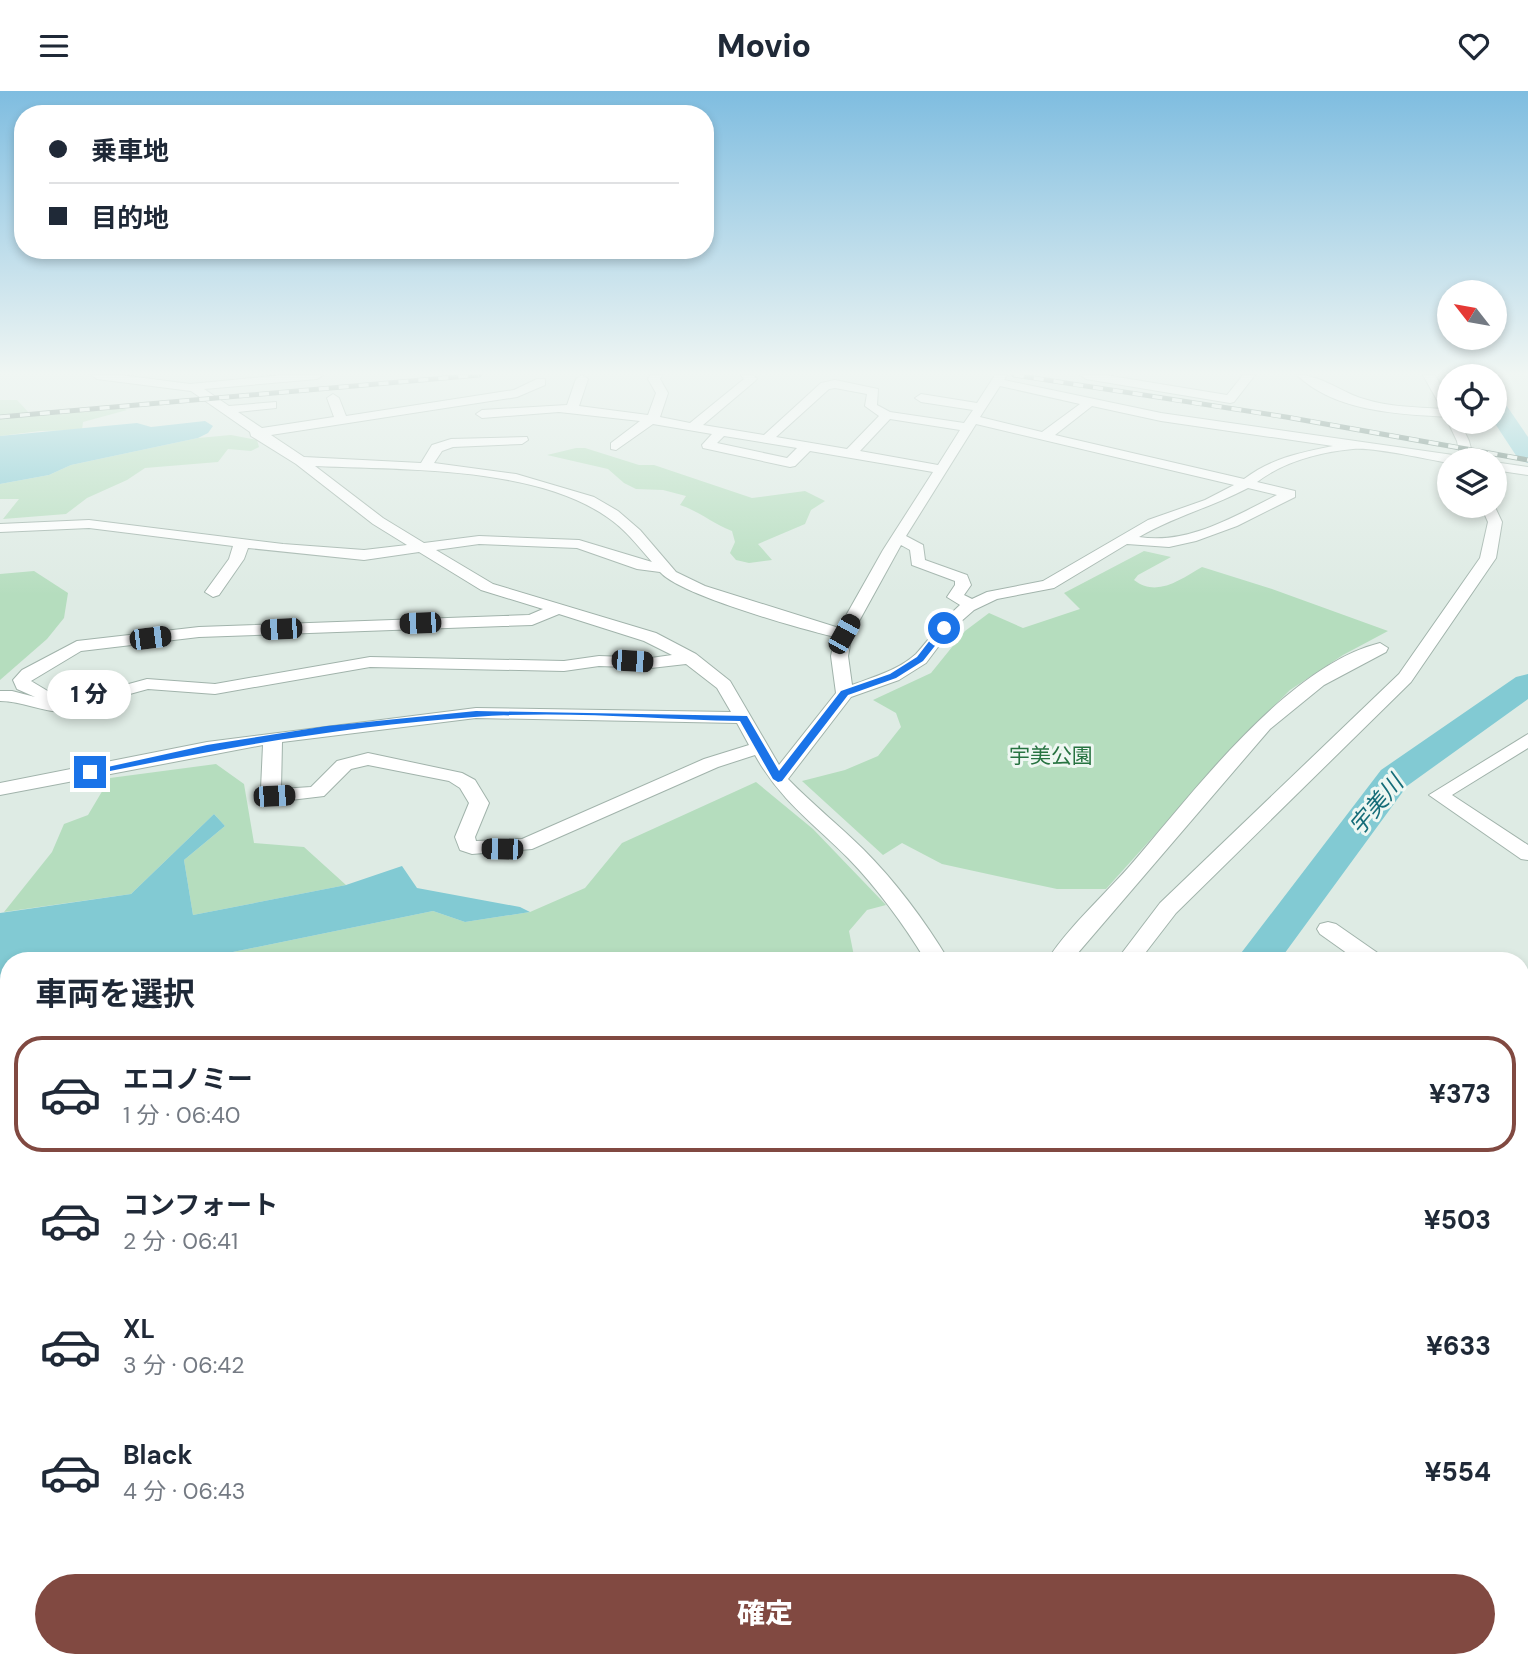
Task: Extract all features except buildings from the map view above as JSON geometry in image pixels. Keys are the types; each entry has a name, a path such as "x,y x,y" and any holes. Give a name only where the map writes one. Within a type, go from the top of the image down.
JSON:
{"street":[{"path":"281,449 378,521 487,587 650,638 690,658 724,685 778,779 806,810 856,854 909,916 932,952"},
{"path":"425,466 437,449"},
{"path":"724,449 790,463 804,449"},
{"path":"823,449 940,469"},
{"path":"851,453 855,449"},
{"path":"845,693 840,643 898,537 953,449"},
{"path":"1098,449 1290,494 1207,535 1148,543 1127,540"},
{"path":"778,779 845,693 893,676 920,659 944,628 972,605 993,595 1048,585 1153,523 1210,503 1246,484 1267,468 1285,460 1338,449"},
{"path":"1379,449 1437,457"},
{"path":"301,461 425,466 516,478 589,500 613,514 635,533 671,575 699,589 813,627 844,634"},
{"path":"1507,468 1528,471"},
{"path":"1134,952 1168,908 1405,678 1488,558 1495,522 1493,518"},
{"path":"0,528 89,524 364,555 479,540 579,544 642,566 665,568"},
{"path":"898,537 918,548 917,562 962,578 963,585 955,597 972,605"},
{"path":"213,591 236,559 242,543"},
{"path":"54,707 56,700 23,685 22,680 66,650 77,646 225,630 532,619 556,610"},
{"path":"1066,952 1264,725 1297,693 1350,660 1381,648"},
{"path":"0,696 12,695 54,707 81,704 147,684 215,689 370,662 540,667 598,660 651,663 690,658"},
{"path":"0,789 273,738 476,713 743,718"},
{"path":"273,738 271,789 274,796 317,792 344,765 368,759 456,778 468,784 479,803 465,837 467,846 472,848 526,845 711,763 759,748"},
{"path":"1528,740 1439,795 1528,854"},
{"path":"1328,929 1361,952"}],"green space":[{"path":"148,449 256,449 251,451 228,449 218,462 145,468 127,480 87,498 66,514 3,519 19,499 0,499 0,484 49,475 71,465"},
{"path":"587,449 639,465 654,465 752,498 805,491 825,501 811,510 805,524 758,544 772,560 749,563 736,560 730,553 735,542 732,531 680,505 686,496 663,490 636,489 608,469 547,455"},
{"name":"宇美公園","path":"1144,551 1171,557 1138,575 1134,580 1143,585 1169,585 1202,567 1388,631 1343,655 1290,690 1242,738 1106,889 1057,889 942,864 902,843 883,855 802,781 845,770 878,756 901,727 896,713 873,700 931,673 965,631 989,613 1023,628 1080,609 1064,593"},
{"path":"34,571 68,593 64,618 47,639 0,680 0,574"},
{"path":"216,764 244,784 254,843 304,847 346,885 193,915 184,860 225,826 214,814 131,894 4,912 52,852 64,824 88,815 110,778"},
{"path":"756,782 813,829 886,905 867,910 849,931 853,952 233,952 433,911 465,922 530,912 585,888 622,843"}],"water":[{"path":"0,449 148,449 71,465 49,475 0,484"},
{"path":"214,814 225,826 184,860 193,915 346,885 402,866 417,888 520,907 530,912 465,922 433,911 233,952 0,952 0,913 131,894"}],"waterway":[{"name":"宇美川","path":"1524,449 1528,455"},
{"name":"宇美川","path":"1263,952 1394,778 1528,684"}],"railway":[{"path":"1464,449 1528,460"}],"route":[{"path":"90,772 207,748 327,729 476,713 561,713 743,718 778,779 845,693 893,676 920,659 944,628"}]}
